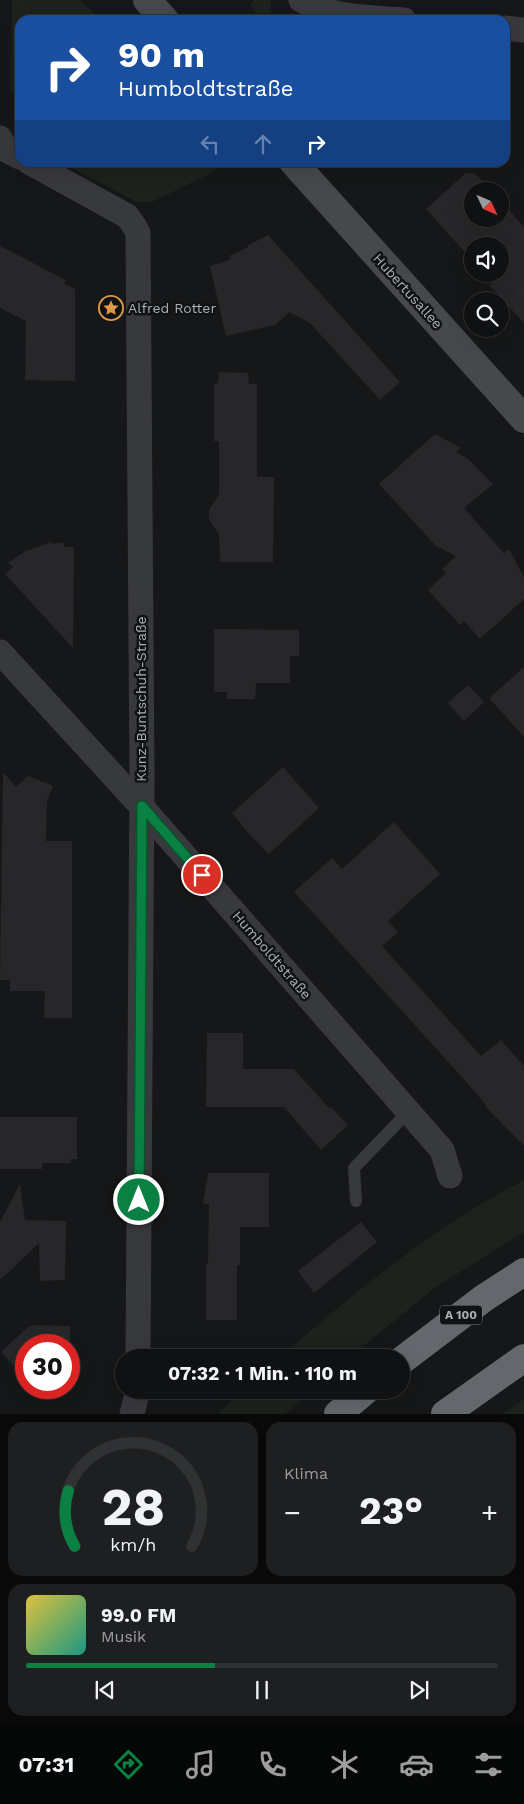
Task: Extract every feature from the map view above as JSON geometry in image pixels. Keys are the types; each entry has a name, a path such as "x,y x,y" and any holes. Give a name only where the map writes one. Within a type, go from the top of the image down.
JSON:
{"highway":[{"name":"A 100","path":"410,1354 484,1298 524,1272"},
{"path":"445,1414 524,1358"},
{"path":"338,1414 356,1399"}],"main road":[{"path":"147,0 160,15"},
{"name":"Hubertusallee","path":"297,167 524,419"}],"street":[{"path":"301,0 336,14 347,15"},
{"path":"510,29 524,30"},
{"path":"0,138 6,150 15,154"},
{"name":"Kunz-Buntschuh-Straße","path":"38,167 127,216 136,227 138,233 142,806 138,1349"},
{"name":"Humboldtstraße","path":"0,652 142,806 409,1111 442,1150 450,1176"},
{"path":"132,1414 136,1399"}],"lane":[{"path":"356,1201 354,1168 409,1111"}],"shaded area":[{"path":"12,0 81,0 95,15 15,15 15,97 11,90"},
{"path":"271,0 270,15 259,15 250,5 254,1"},
{"path":"70,167 219,167 213,172 152,202 137,202"},
{"path":"524,1180 524,1232 436,1287 360,1349 290,1349 397,1261 427,1239 491,1198"},
{"path":"234,1399 302,1399 285,1414 217,1414"},
{"path":"524,1399 524,1414 503,1414"}],"building":[{"path":"466,173 475,173 484,182 464,182 464,228 509,228 509,210 524,227 524,323 509,307 509,292 495,292 489,285 493,282 509,282 509,237 464,237 464,251 426,209"},
{"path":"268,235 400,382 380,400 310,323 289,312 275,325 226,336 210,266 231,259 229,256"},
{"path":"0,246 66,280 64,284 75,289 75,381 25,380 26,321 0,308"},
{"path":"219,372 248,373 249,384 257,384 257,477 274,477 273,562 220,562 219,534 209,519 209,510 219,495 219,441 214,441 214,384 218,383"},
{"path":"435,434 461,448 456,452 467,458 493,484 464,508 504,553 509,549 524,577 524,599 480,639 464,621 460,625 428,590 446,573 442,569 456,556 436,546 379,484"},
{"path":"52,542 52,544 63,542 65,547 74,547 73,648 5,574 13,567 8,563 26,551"},
{"path":"214,629 299,630 299,656 290,656 290,683 256,683 255,699 227,699 227,692 214,692"},
{"path":"524,667 524,737 489,698"},
{"path":"468,685 484,702 464,721 448,703"},
{"path":"283,767 319,808 269,854 232,813"},
{"path":"3,772 16,787 28,776 53,786 47,801 46,841 72,841 72,1018 44,1018 45,991 10,991 10,980 0,980"},
{"path":"394,822 440,874 388,921 398,932 382,946 481,1056 501,1040 524,1066 524,1146 485,1106 461,1076 294,892 332,858 342,869"},
{"path":"207,1033 243,1033 243,1069 294,1069 329,1108 331,1107 348,1125 321,1150 284,1107 206,1107"},
{"path":"0,1117 77,1117 77,1159 71,1159 71,1163 42,1163 42,1169 0,1169"},
{"path":"208,1173 269,1173 269,1227 240,1227 240,1265 237,1265 237,1320 206,1320 209,1204 203,1204"},
{"path":"20,1184 25,1220 66,1221 65,1280 40,1281 39,1243 0,1280 0,1222"},
{"path":"361,1222 377,1242 314,1293 298,1271"},
{"path":"33,1325 70,1326 70,1334 20,1334"},
{"path":"15,1339 15,1367 1,1352"}],"place":[{"name":"Alfred Rotter","path":"111,308"}],"route":[{"path":"139,1200 142,806 202,875"}]}
